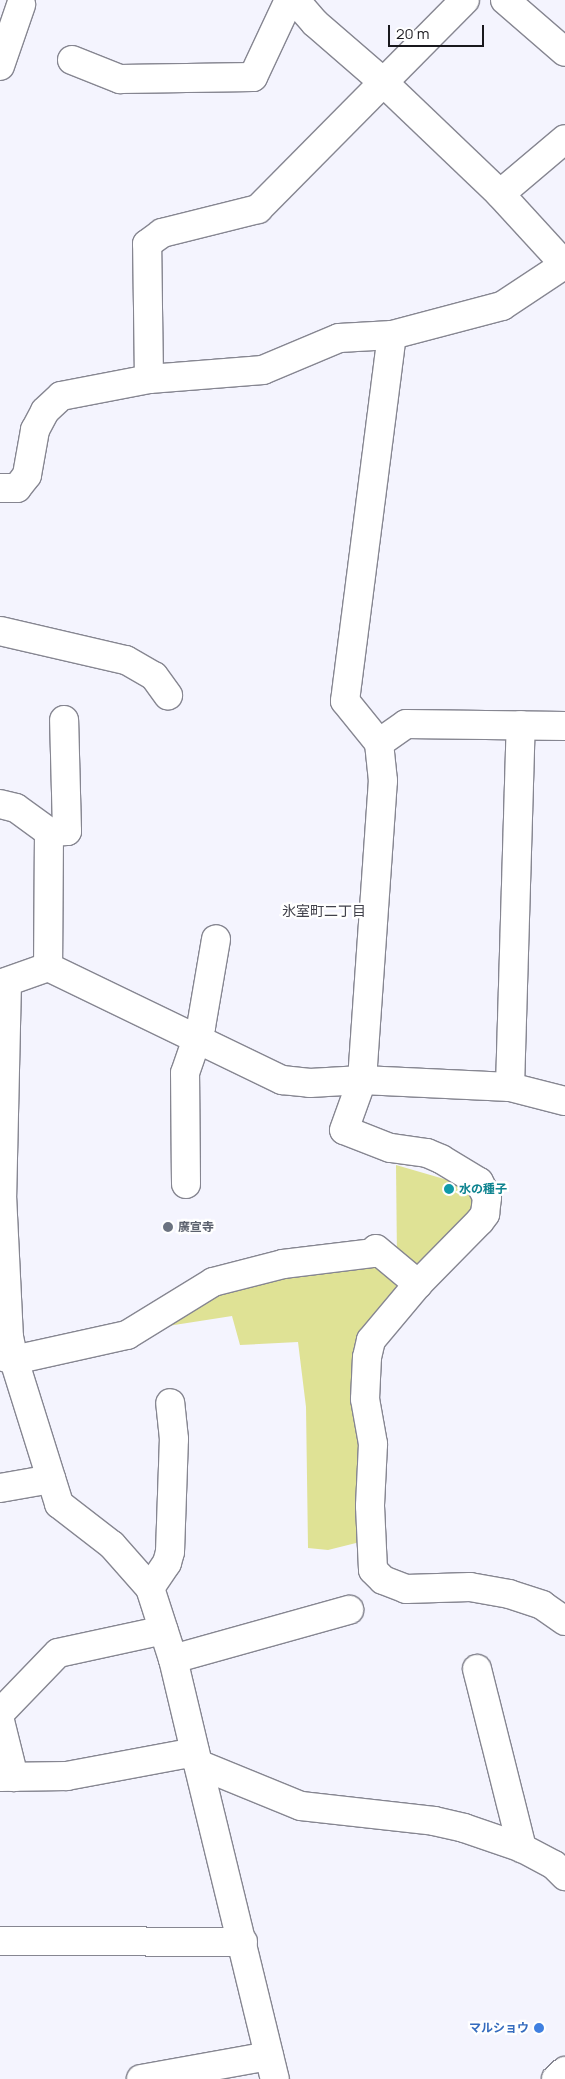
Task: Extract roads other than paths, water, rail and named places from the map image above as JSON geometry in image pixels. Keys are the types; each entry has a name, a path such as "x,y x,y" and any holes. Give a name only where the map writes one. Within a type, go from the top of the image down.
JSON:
{"street":[{"path":"72,60 120,79 253,77 289,0"},
{"path":"0,488 18,488 27,475 35,430 45,411 61,396 149,379 263,370 339,338 392,335 502,306 565,265 500,194 383,82 315,23 295,0"},
{"path":"149,379 147,244 162,233 258,209 466,0"},
{"path":"504,0 565,52"},
{"path":"0,66 22,5"},
{"path":"500,194 565,139"},
{"path":"392,335 345,701 379,743 383,781 362,1080 344,1130 390,1148 427,1153 441,1159 479,1182 487,1197 485,1214 480,1221 418,1284 371,1340 366,1357 365,1399 373,1444 370,1506 373,1570 383,1580 406,1589 470,1587 509,1594 542,1605 565,1621"},
{"path":"0,631 126,660 154,676 168,695"},
{"path":"0,804 16,808 49,832 67,831 64,720"},
{"path":"379,743 406,724 565,726"},
{"path":"510,1087 521,725"},
{"path":"48,968 49,832"},
{"path":"186,1184 185,1073 198,1037 216,939"},
{"path":"141,2079 272,2067 173,1659 150,1588 112,1545 59,1504 7,1358 9,1338 1,1195 3,983 48,968 198,1037 282,1080 310,1083 362,1080 510,1087 565,1101"},
{"path":"7,1358 127,1335 213,1282 283,1264 378,1255 418,1284"},
{"path":"150,1588 167,1563 170,1552 174,1440 170,1403"},
{"path":"0,1488 51,1480"},
{"path":"173,1659 349,1610"},
{"path":"0,1713 58,1653 164,1630"},
{"path":"477,1669 522,1848"},
{"path":"0,1721 7,1777 67,1776 197,1758 301,1806 434,1821 522,1848 554,1866 565,1876"},
{"path":"0,1941 243,1942"},
{"path":"556,2079 565,2071"}],"place":[{"name":"水の種子","path":"449,1189"},
{"name":"廣宣寺","path":"168,1227"},
{"name":"マルショウ","path":"539,2028"}],"district":[{"name":"氷室町二丁目","path":"324,911"}]}
